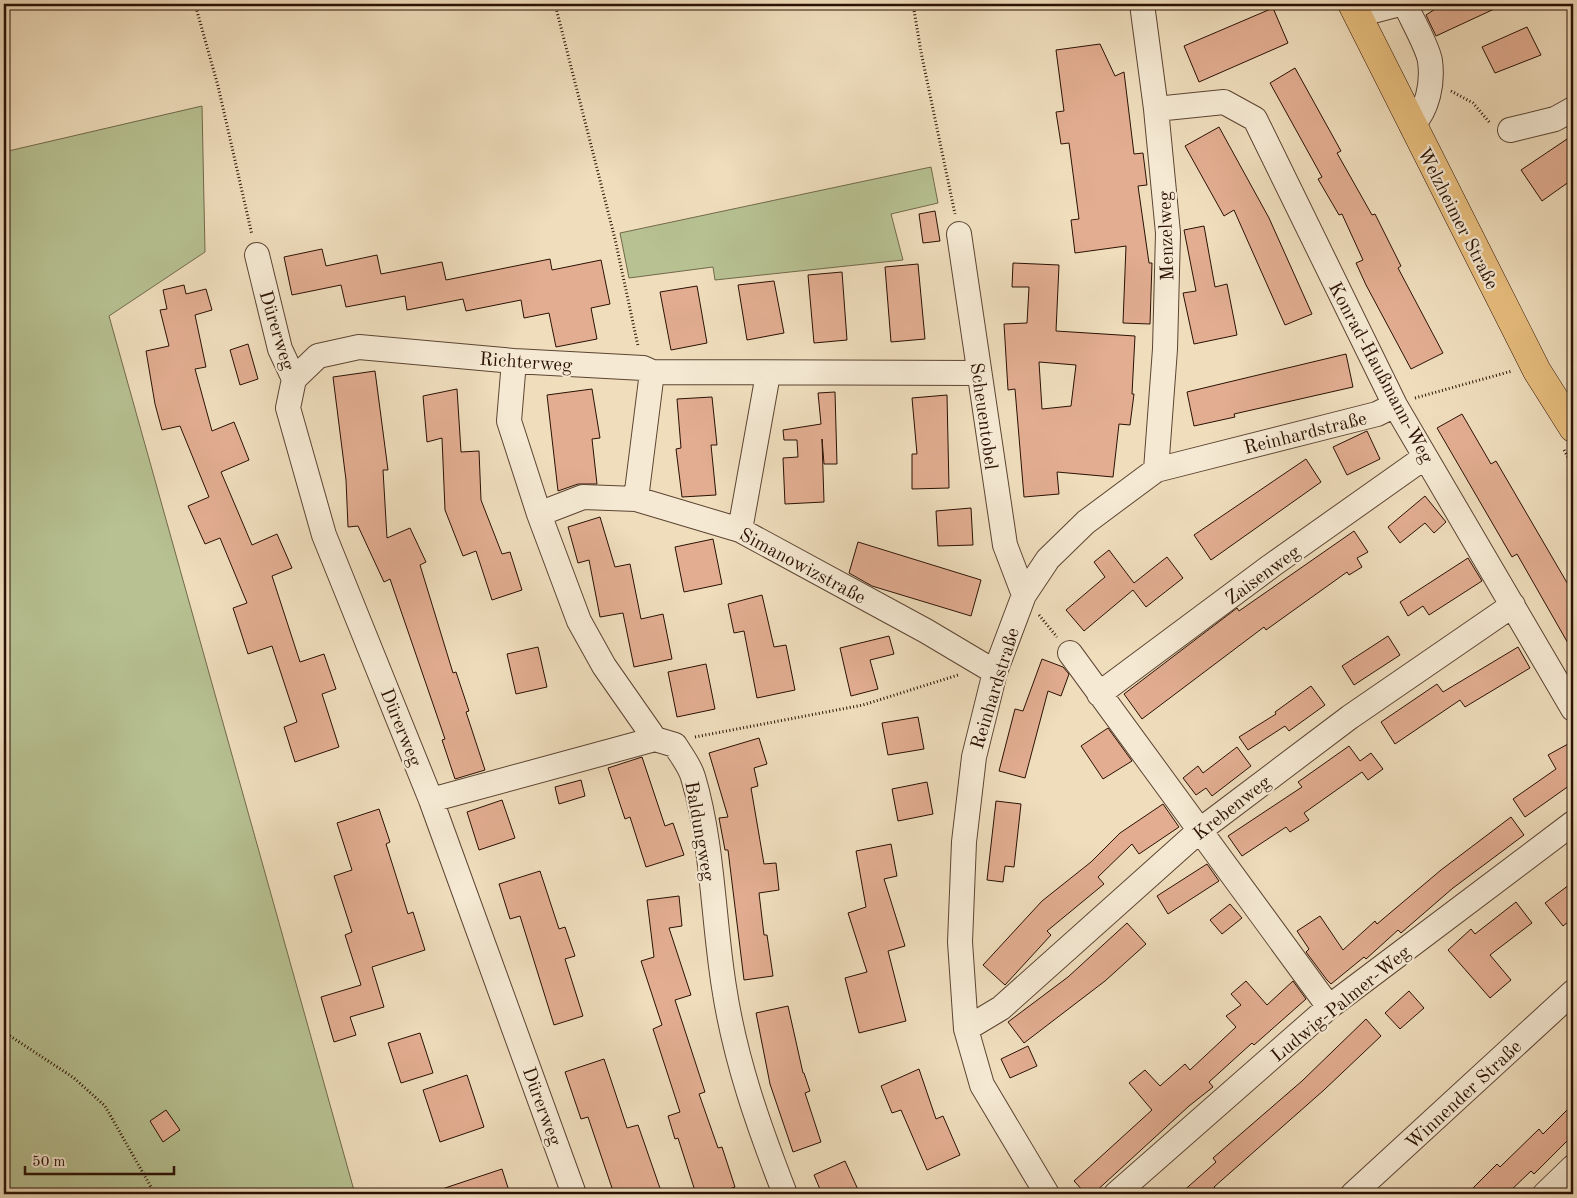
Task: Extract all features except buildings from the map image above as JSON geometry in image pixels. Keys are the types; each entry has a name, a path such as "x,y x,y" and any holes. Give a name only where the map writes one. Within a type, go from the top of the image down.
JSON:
{"main road":[{"name":"Welzheimer Straße","path":"1355,9 1537,372 1573,428"}],"street":[{"name":"Menzelweg","path":"1142,4 1156,109 1168,233 1165,349 1156,470"},
{"path":"1355,9 1400,4"},
{"path":"1405,4 1430,60 1428,98 1421,117 1412,126"},
{"name":"Konrad-Haußmann-Weg","path":"1156,109 1224,102 1255,120 1395,405 1573,709"},
{"path":"1510,130 1555,119 1573,109"},
{"name":"Scheuentobel","path":"959,234 1004,545 1024,595"},
{"name":"Dürerweg","path":"256,255 280,349 294,379 288,408 324,535 432,800 574,1194"},
{"name":"Richterweg","path":"294,379 318,356 359,347 514,361 648,370 768,374 979,374"},
{"name":"Baldungweg","path":"514,361 509,421 539,514 579,621 604,666 693,775 703,819 724,988 741,1068 755,1117 785,1194"},
{"path":"636,499 648,370"},
{"path":"740,530 768,374"},
{"name":"Reinhardstraße","path":"1047,1194 982,1085 966,1029 960,942 964,842 987,668 1024,595 1048,559 1086,522 1156,470 1377,414 1395,405"},
{"name":"Zaisenweg","path":"1099,694 1271,566 1426,456"},
{"name":"Simanowizstraße","path":"539,514 583,498 636,499 740,530 987,668"},
{"name":"Krebenweg","path":"966,1029 1001,1008 1199,831 1350,717 1513,605"},
{"path":"1070,653 1329,1007"},
{"path":"432,800 665,742"},
{"name":"Ludwig-Palmer-Weg","path":"1116,1194 1329,1007 1573,823"},
{"name":"Winnender Straße","path":"1353,1194 1573,992"},
{"path":"1548,1193 1573,1167"}],"path":[{"path":"195,4 218,86 256,255"},
{"path":"555,4 648,370"},
{"path":"913,4 921,52 959,234"},
{"path":"1429,84 1451,91 1473,103 1490,124 1510,130"},
{"path":"1395,405 1515,370"},
{"path":"1024,595 1070,653"},
{"path":"665,742 863,705 987,668"},
{"path":"4,1032 74,1078 105,1106 155,1194"}],"green space":[{"path":"202,106 205,252 109,316 355,1194 4,1194 4,152"},
{"path":"931,167 938,203 891,214 903,260 715,280 713,267 629,278 620,233"}]}
